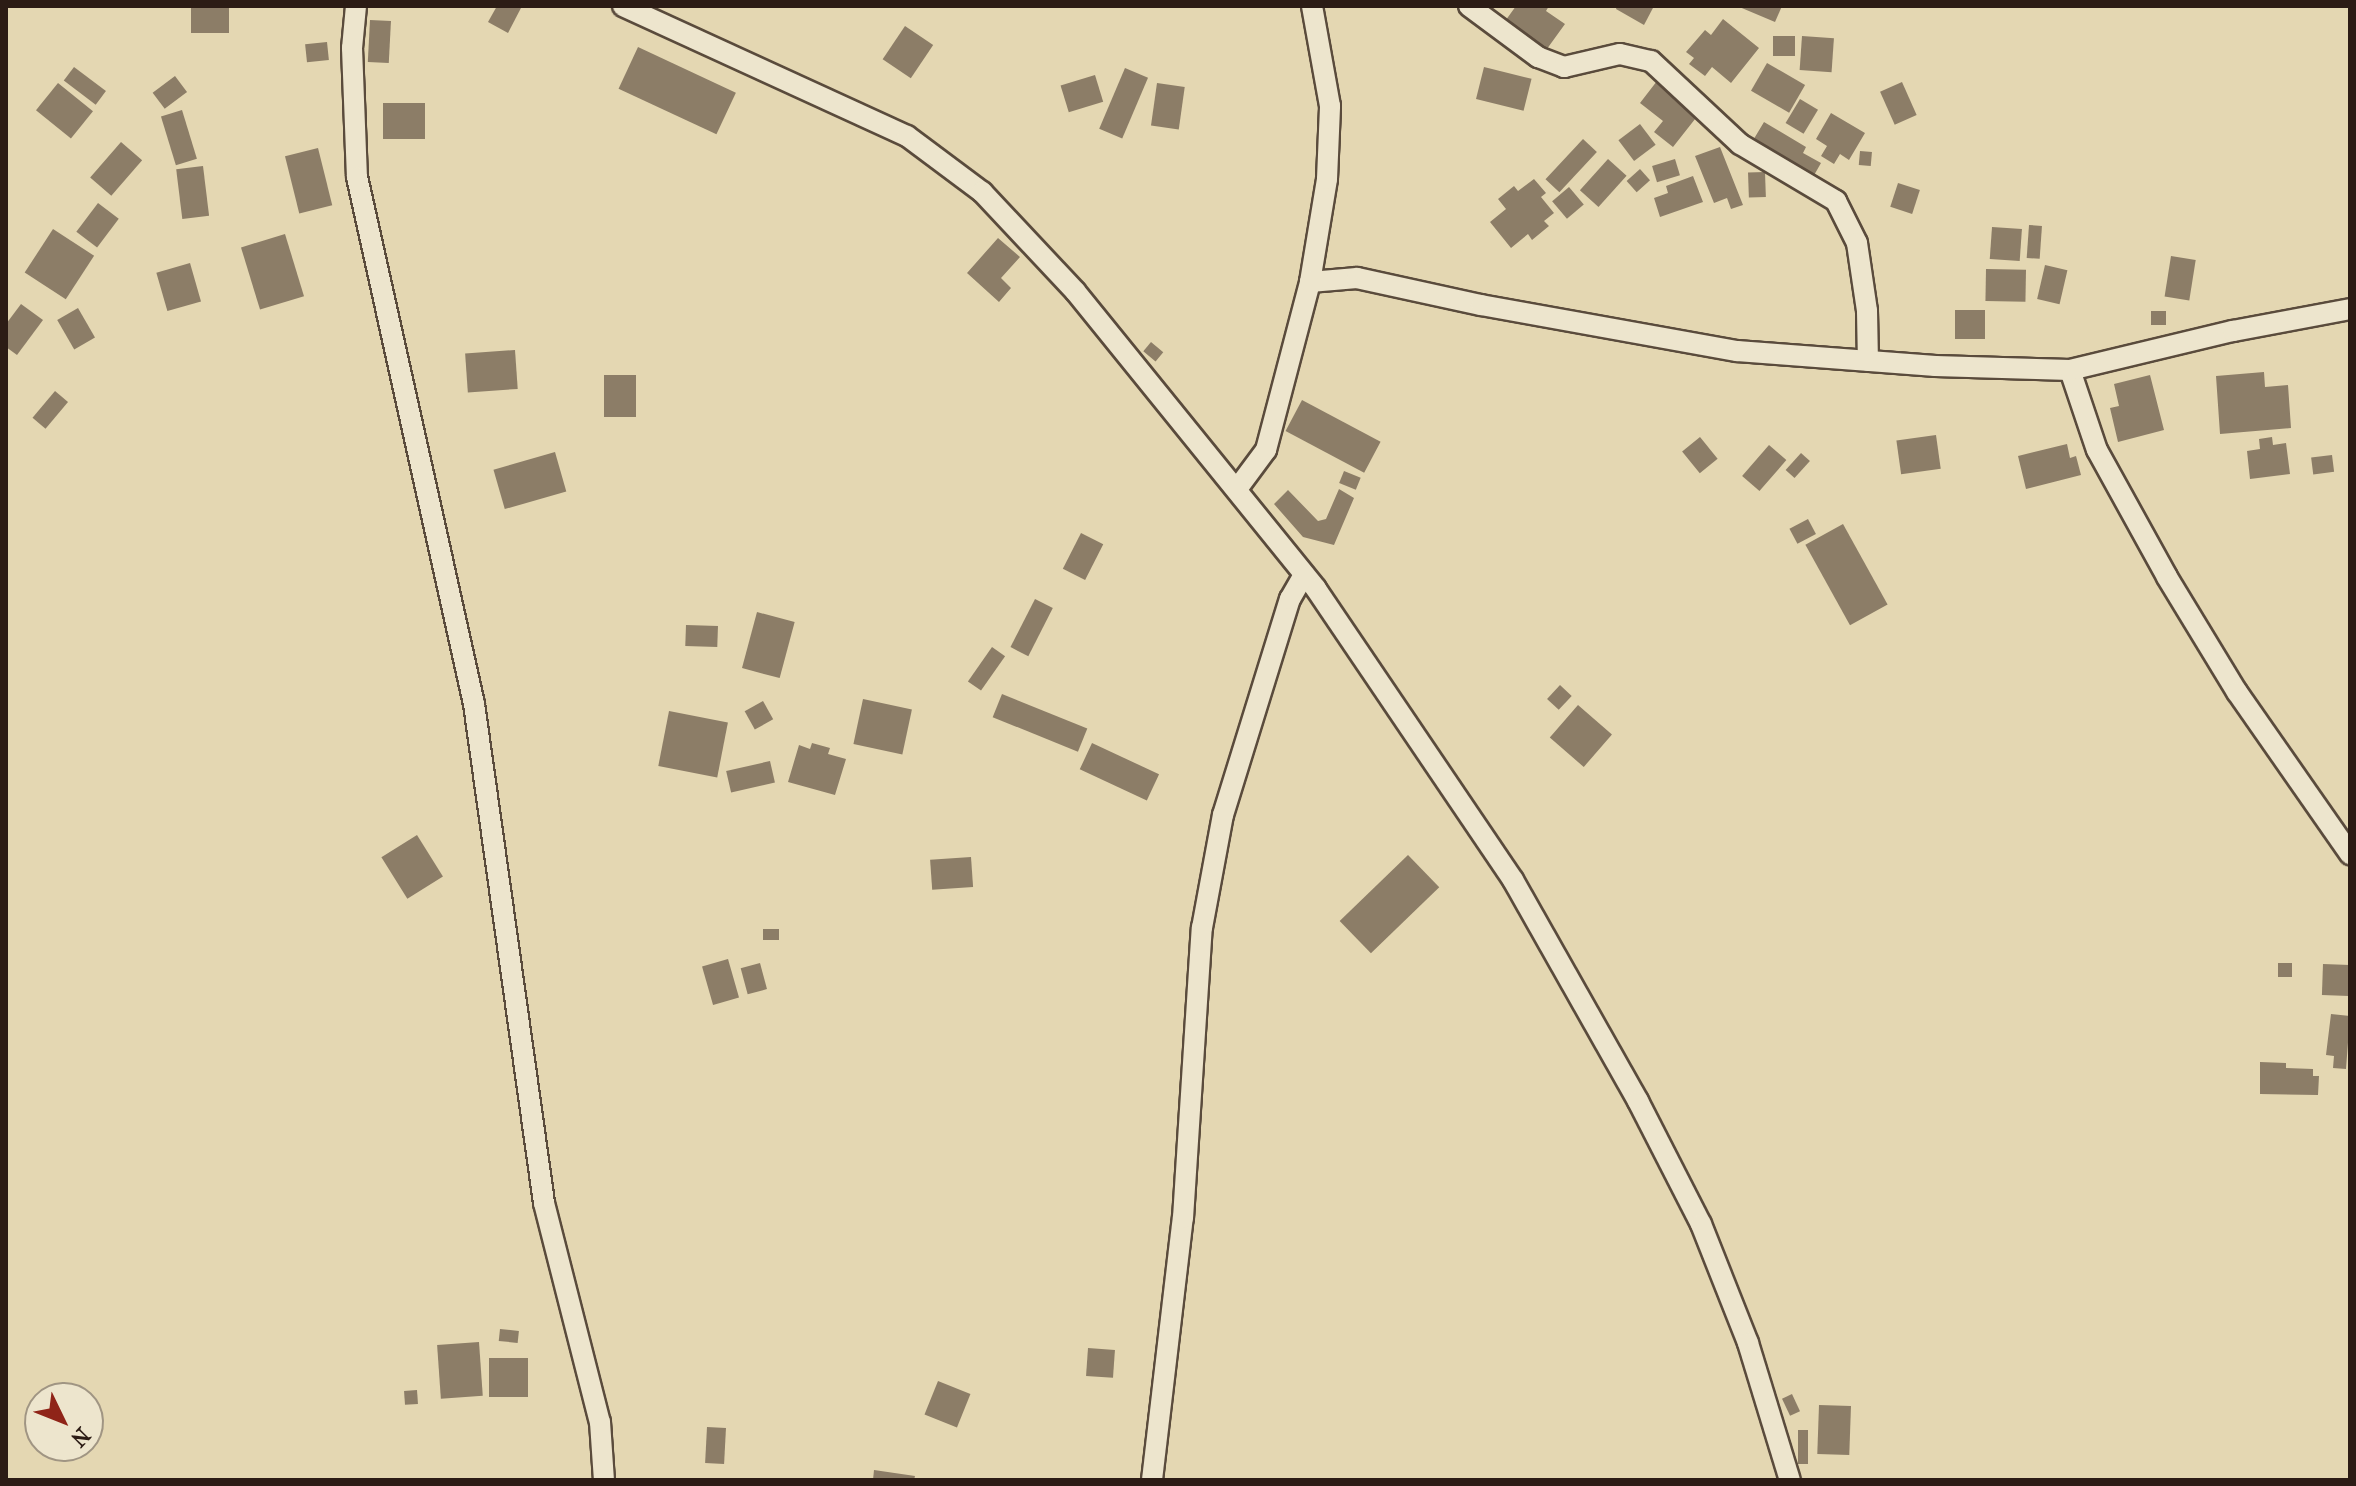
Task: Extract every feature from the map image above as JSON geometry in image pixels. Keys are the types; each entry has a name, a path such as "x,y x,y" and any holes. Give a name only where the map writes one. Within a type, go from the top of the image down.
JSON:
{"street":[{"path":"356,6 352,48 357,177 474,704 544,1203 600,1422 604,1480"},
{"path":"623,6 907,136 982,192 1075,291 1237,489 1304,575 1513,880 1638,1101 1701,1224 1748,1343 1790,1480"},
{"path":"1237,489 1266,450 1310,282 1327,179 1330,106 1312,6"},
{"path":"1469,6 1538,57 1564,67 1620,54 1651,61 1740,144 1836,201 1857,243 1867,311 1868,361"},
{"path":"1310,282 1357,278 1481,305 1737,351 1868,361 2070,370 2233,331 2350,309"},
{"path":"2070,370 2097,450 2167,577 2237,692 2350,854"},
{"path":"1152,1480 1183,1218 1202,928 1223,815 1290,599 1304,575"}],"building":[{"path":"191,6 229,6 229,33 191,33"},
{"path":"497,6 522,6 508,33 488,22"},
{"path":"1516,6 1549,6 1546,11 1565,24 1544,53 1503,24"},
{"path":"1617,6 1654,6 1644,25 1616,9"},
{"path":"1737,6 1782,6 1775,22"},
{"path":"1723,19 1759,48 1731,83 1712,67 1705,76 1689,64 1694,58 1686,52 1705,30 1711,35"},
{"path":"370,20 391,21 389,63 368,62"},
{"path":"905,26 933,45 911,78 883,59"},
{"path":"1773,36 1795,36 1795,56 1773,56"},
{"path":"1802,36 1834,38 1832,72 1800,70"},
{"path":"327,42 329,60 307,62 305,44"},
{"path":"638,47 736,93 716,134 619,89"},
{"path":"1767,63 1805,85 1789,113 1751,91"},
{"path":"74,67 106,91 96,105 64,81"},
{"path":"1484,67 1532,79 1524,111 1476,99"},
{"path":"1125,68 1148,78 1122,139 1099,129"},
{"path":"1095,75 1103,102 1069,112 1061,86"},
{"path":"175,76 187,92 165,109 153,93"},
{"path":"1657,81 1699,114 1673,147 1654,132 1663,121 1640,103"},
{"path":"1902,82 1917,115 1895,125 1880,92"},
{"path":"58,83 93,111 71,139 36,110"},
{"path":"1157,83 1185,87 1179,129 1151,126"},
{"path":"1800,99 1818,110 1804,134 1786,123"},
{"path":"383,103 425,103 425,139 383,139"},
{"path":"182,110 197,159 176,165 161,116"},
{"path":"1831,113 1865,133 1849,160 1840,154 1834,164 1821,156 1827,146 1816,139"},
{"path":"1764,122 1806,147 1803,153 1821,163 1813,177 1752,142"},
{"path":"1640,124 1656,145 1634,161 1618,140"},
{"path":"1583,139 1597,152 1559,192 1545,179"},
{"path":"121,142 142,160 111,196 90,177"},
{"path":"1720,147 1743,205 1731,209 1727,198 1714,203 1695,156"},
{"path":"318,148 332,205 299,213 285,156"},
{"path":"1860,151 1872,152 1871,166 1859,165"},
{"path":"1608,159 1627,176 1598,207 1580,190"},
{"path":"1675,159 1680,175 1657,182 1652,166"},
{"path":"203,166 209,216 182,219 176,169"},
{"path":"1640,169 1650,180 1637,192 1627,181"},
{"path":"1765,172 1766,197 1749,198 1748,173"},
{"path":"1693,176 1703,202 1660,217 1654,198 1668,193 1666,186"},
{"path":"1534,179 1546,193 1541,197 1554,213 1544,221 1549,226 1532,240 1528,234 1511,248 1490,222 1506,209 1498,199 1514,186 1518,191"},
{"path":"1898,183 1920,190 1912,214 1890,207"},
{"path":"1569,187 1584,205 1567,219 1552,201"},
{"path":"98,203 119,219 97,247 76,232"},
{"path":"2029,225 2042,226 2040,259 2027,258"},
{"path":"1992,227 2022,229 2020,261 1990,259"},
{"path":"53,229 94,256 66,299 25,273"},
{"path":"285,234 304,296 260,310 241,247"},
{"path":"998,238 1020,257 1001,278 1011,288 999,302 967,273"},
{"path":"2171,256 2196,260 2189,300 2165,296"},
{"path":"190,263 201,301 167,311 156,273"},
{"path":"2045,265 2067,270 2060,304 2037,299"},
{"path":"1986,269 2026,270 2025,302 1985,301"},
{"path":"21,304 43,320 17,355 6,347 6,324"},
{"path":"78,308 95,337 74,349 57,320"},
{"path":"1955,310 1985,310 1985,339 1955,339"},
{"path":"2151,311 2166,311 2166,325 2151,325"},
{"path":"1151,342 1163,352 1156,361 1143,351"},
{"path":"515,350 518,389 468,392 465,353"},
{"path":"2264,372 2265,387 2288,385 2291,428 2220,434 2216,376"},
{"path":"604,375 636,375 636,417 604,417"},
{"path":"2150,375 2164,430 2118,442 2110,408 2119,406 2114,384"},
{"path":"55,391 68,402 46,429 33,418"},
{"path":"1302,400 1381,442 1364,473 1286,431"},
{"path":"1936,435 1941,469 1901,474 1896,441"},
{"path":"1700,437 1718,459 1700,473 1682,451"},
{"path":"2272,437 2273,445 2286,443 2290,474 2250,479 2247,451 2260,449 2259,439"},
{"path":"2067,444 2070,458 2076,456 2081,475 2026,489 2018,456"},
{"path":"1769,445 1786,460 1759,491 1742,476"},
{"path":"555,452 566,491 505,509 493,470"},
{"path":"1801,453 1810,461 1795,478 1786,470"},
{"path":"2332,455 2334,472 2313,474 2311,458"},
{"path":"1344,471 1361,478 1356,490 1339,483"},
{"path":"1339,489 1354,498 1334,545 1303,537 1274,504 1288,490 1318,521 1326,519"},
{"path":"1808,519 1816,534 1797,544 1789,529"},
{"path":"1843,524 1888,604 1850,625 1805,545"},
{"path":"1081,533 1103,544 1085,580 1063,569"},
{"path":"1035,599 1053,608 1028,656 1010,647"},
{"path":"757,612 795,622 780,678 742,668"},
{"path":"686,625 718,626 717,647 685,646"},
{"path":"992,647 1005,656 981,691 968,681"},
{"path":"1560,685 1572,696 1559,710 1547,699"},
{"path":"1002,694 1087,728 1078,752 993,717"},
{"path":"863,699 912,709 902,754 853,744"},
{"path":"763,701 773,719 755,730 745,711"},
{"path":"1578,705 1612,735 1584,767 1550,737"},
{"path":"669,711 728,722 717,777 658,766"},
{"path":"812,743 830,748 828,754 846,759 835,795 788,782 799,745 810,749"},
{"path":"1092,743 1159,774 1147,801 1080,769"},
{"path":"770,761 775,782 731,793 726,771"},
{"path":"417,835 443,877 407,899 381,857"},
{"path":"1408,855 1439,887 1371,953 1340,921"},
{"path":"971,857 973,887 932,890 930,860"},
{"path":"763,929 779,929 779,940 763,940"},
{"path":"728,959 739,997 713,1005 702,966"},
{"path":"760,963 767,989 748,994 741,968"},
{"path":"2278,963 2292,963 2292,977 2278,977"},
{"path":"2323,964 2350,965 2349,996 2322,995"},
{"path":"2331,1014 2350,1016 2346,1069 2333,1068 2334,1056 2326,1055"},
{"path":"2260,1062 2286,1063 2286,1068 2313,1069 2313,1076 2319,1076 2318,1095 2260,1094"},
{"path":"500,1329 519,1331 518,1343 499,1341"},
{"path":"479,1342 483,1396 441,1399 437,1345"},
{"path":"1088,1348 1115,1350 1113,1378 1086,1376"},
{"path":"489,1358 528,1358 528,1397 489,1397"},
{"path":"938,1381 970,1394 957,1427 925,1414"},
{"path":"417,1390 418,1404 405,1405 404,1391"},
{"path":"1792,1394 1800,1411 1790,1416 1782,1399"},
{"path":"1819,1405 1851,1406 1849,1455 1817,1454"},
{"path":"707,1427 726,1428 724,1464 705,1463"},
{"path":"1798,1430 1808,1430 1808,1464 1798,1464"},
{"path":"874,1470 915,1476 914,1480 873,1480"}]}
